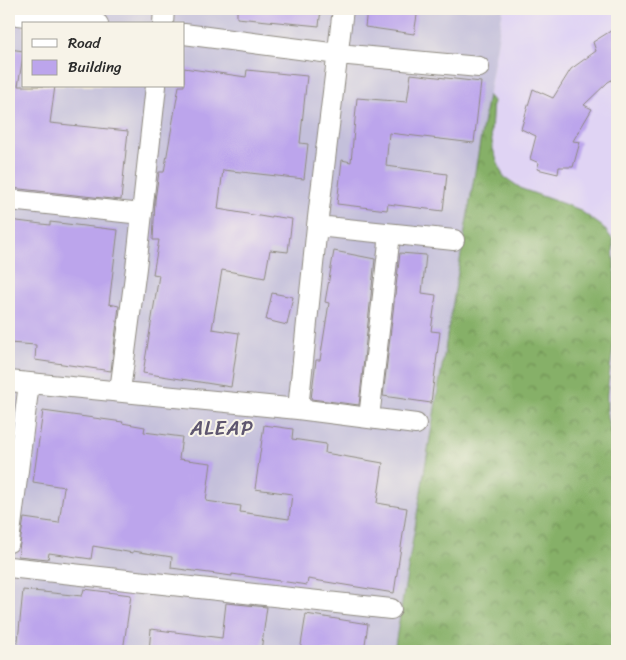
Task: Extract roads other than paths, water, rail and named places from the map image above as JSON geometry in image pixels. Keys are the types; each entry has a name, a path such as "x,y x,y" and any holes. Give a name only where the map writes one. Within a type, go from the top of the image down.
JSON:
{"street":[{"path":"163,22 164,9"},
{"path":"298,409 317,226 343,9"},
{"path":"9,14 80,22"},
{"path":"185,34 338,54 479,67"},
{"path":"120,391 156,88"},
{"path":"9,200 142,214"},
{"path":"317,226 454,240"},
{"path":"369,418 390,234"},
{"path":"9,381 298,409 416,424"},
{"path":"9,542 29,383"},
{"path":"9,567 391,610"}],"district":[{"name":"ALEAP","path":"222,428"}]}
